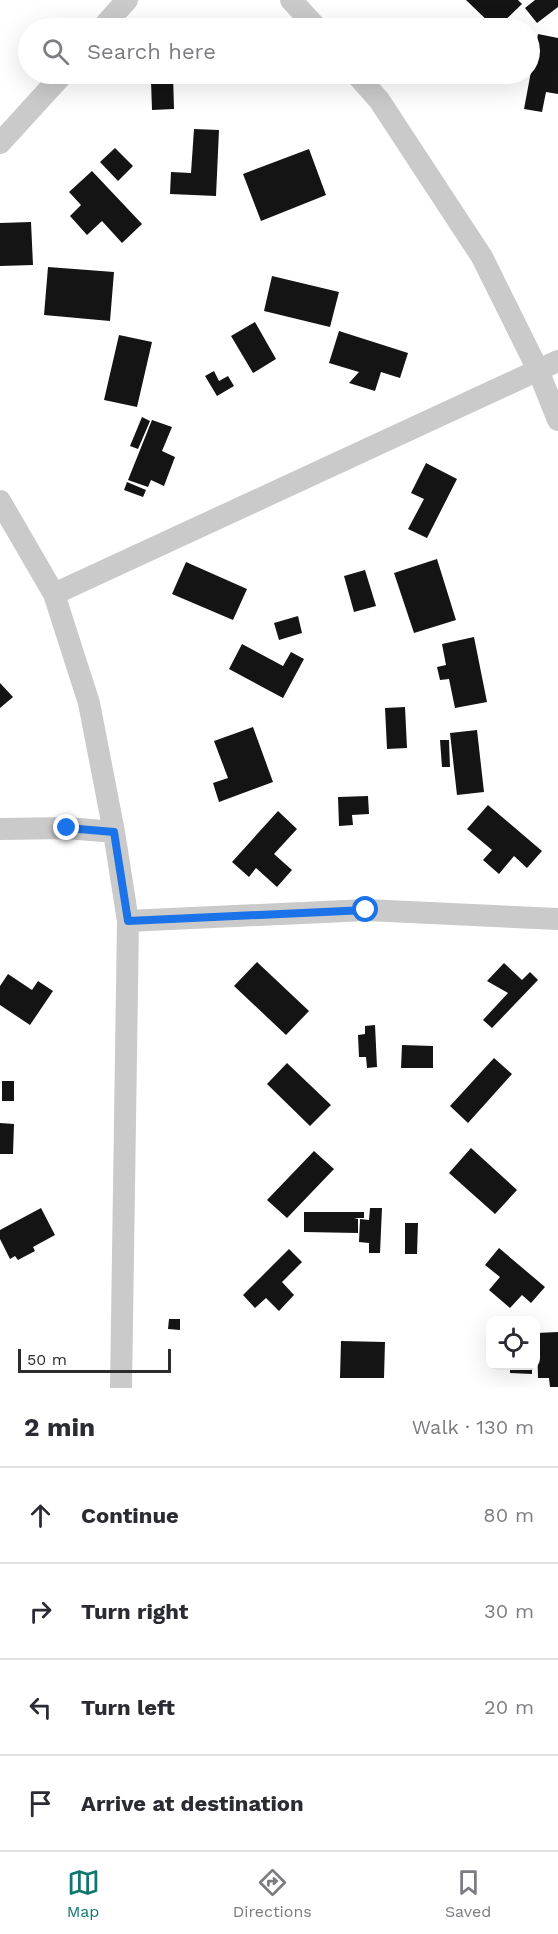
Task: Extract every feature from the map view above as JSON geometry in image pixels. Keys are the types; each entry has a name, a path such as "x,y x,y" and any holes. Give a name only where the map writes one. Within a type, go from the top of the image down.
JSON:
{"street":[{"path":"111,18 127,0"},
{"path":"291,0 308,18"},
{"path":"0,143 54,84"},
{"path":"365,84 379,100 482,257 548,365 558,420"},
{"path":"54,594 548,365"},
{"path":"0,501 54,594 89,703 114,832 128,921 121,1388"},
{"path":"0,829 67,828 114,832"},
{"path":"128,921 366,910 558,920"}],"building":[{"path":"466,0 518,0 522,4 507,18 485,18"},
{"path":"535,0 558,0 558,7 540,21 540,18 533,18 525,8"},
{"path":"540,34 558,38 558,94 546,92 542,112 524,109 529,84 540,84"},
{"path":"151,84 173,84 174,109 152,110"},
{"path":"194,129 219,130 216,196 170,194 171,172 191,173"},
{"path":"115,148 133,166 118,181 100,162"},
{"path":"309,149 326,195 261,221 243,174"},
{"path":"92,171 142,224 122,243 102,221 87,235 70,216 81,205 69,192"},
{"path":"31,222 33,265 0,266 0,223"},
{"path":"48,267 114,272 110,321 44,315"},
{"path":"272,276 339,292 330,327 264,311"},
{"path":"255,322 276,359 253,373 231,336"},
{"path":"339,331 408,353 400,378 381,372 375,391 349,383 359,372 329,363"},
{"path":"119,335 152,342 137,407 104,400"},
{"path":"214,371 219,381 228,376 234,386 217,396 205,376"},
{"path":"142,417 150,421 138,449 130,446"},
{"path":"152,420 172,427 162,451 175,457 164,486 151,480 148,487 128,480"},
{"path":"426,463 457,479 427,538 408,529 424,499 411,493"},
{"path":"127,482 146,490 143,497 124,490"},
{"path":"437,559 456,620 414,633 394,573"},
{"path":"186,562 247,589 233,620 172,594"},
{"path":"365,570 376,606 354,612 344,576"},
{"path":"298,616 302,633 279,640 274,623"},
{"path":"474,637 487,702 455,708 449,679 440,680 437,667 446,665 442,644"},
{"path":"242,644 283,666 291,652 304,659 283,698 229,669"},
{"path":"0,683 13,697 0,708"},
{"path":"405,707 407,748 387,749 385,708"},
{"path":"253,727 273,782 219,802 213,783 228,778 214,741"},
{"path":"477,730 484,792 457,795 450,733"},
{"path":"440,740 449,740 450,767 442,767"},
{"path":"368,796 369,814 352,815 353,825 339,826 338,797"},
{"path":"488,805 542,851 527,868 514,856 499,874 483,860 492,850 467,829"},
{"path":"278,811 297,829 274,854 292,870 277,887 256,868 249,877 232,862"},
{"path":"257,962 309,1011 286,1035 234,986"},
{"path":"504,963 522,980 530,972 538,980 492,1028 483,1020 508,993 487,981"},
{"path":"8,974 32,990 38,981 53,991 30,1025 0,1005 0,986"},
{"path":"375,1025 377,1067 367,1068 366,1057 359,1057 358,1035 365,1034 365,1026"},
{"path":"402,1045 433,1046 433,1068 401,1068"},
{"path":"494,1058 512,1074 468,1123 450,1106"},
{"path":"287,1063 331,1105 310,1126 267,1084"},
{"path":"2,1081 14,1081 14,1101 2,1101"},
{"path":"0,1123 14,1124 13,1154 0,1154"},
{"path":"471,1148 517,1190 495,1214 449,1173"},
{"path":"314,1151 334,1169 287,1218 267,1200"},
{"path":"41,1208 55,1235 33,1247 35,1251 18,1260 15,1256 10,1259 0,1239 0,1230"},
{"path":"370,1208 382,1208 380,1253 369,1253 369,1243 359,1242 360,1219 369,1220"},
{"path":"304,1212 364,1212 364,1218 354,1218 358,1219 358,1233 304,1232"},
{"path":"405,1223 418,1223 417,1254 405,1254"},
{"path":"499,1248 545,1287 531,1303 522,1295 510,1308 489,1290 500,1277 485,1265"},
{"path":"289,1249 302,1262 282,1282 294,1295 279,1311 266,1298 255,1308 243,1295"},
{"path":"169,1319 180,1319 180,1330 168,1329"},
{"path":"558,1332 558,1387 550,1387 549,1378 538,1378 540,1333"},
{"path":"341,1341 385,1342 384,1378 340,1378"},
{"path":"510,1370 532,1370 532,1374 510,1373"}],"route":[{"path":"67,828 114,832 128,921 366,910"}]}
